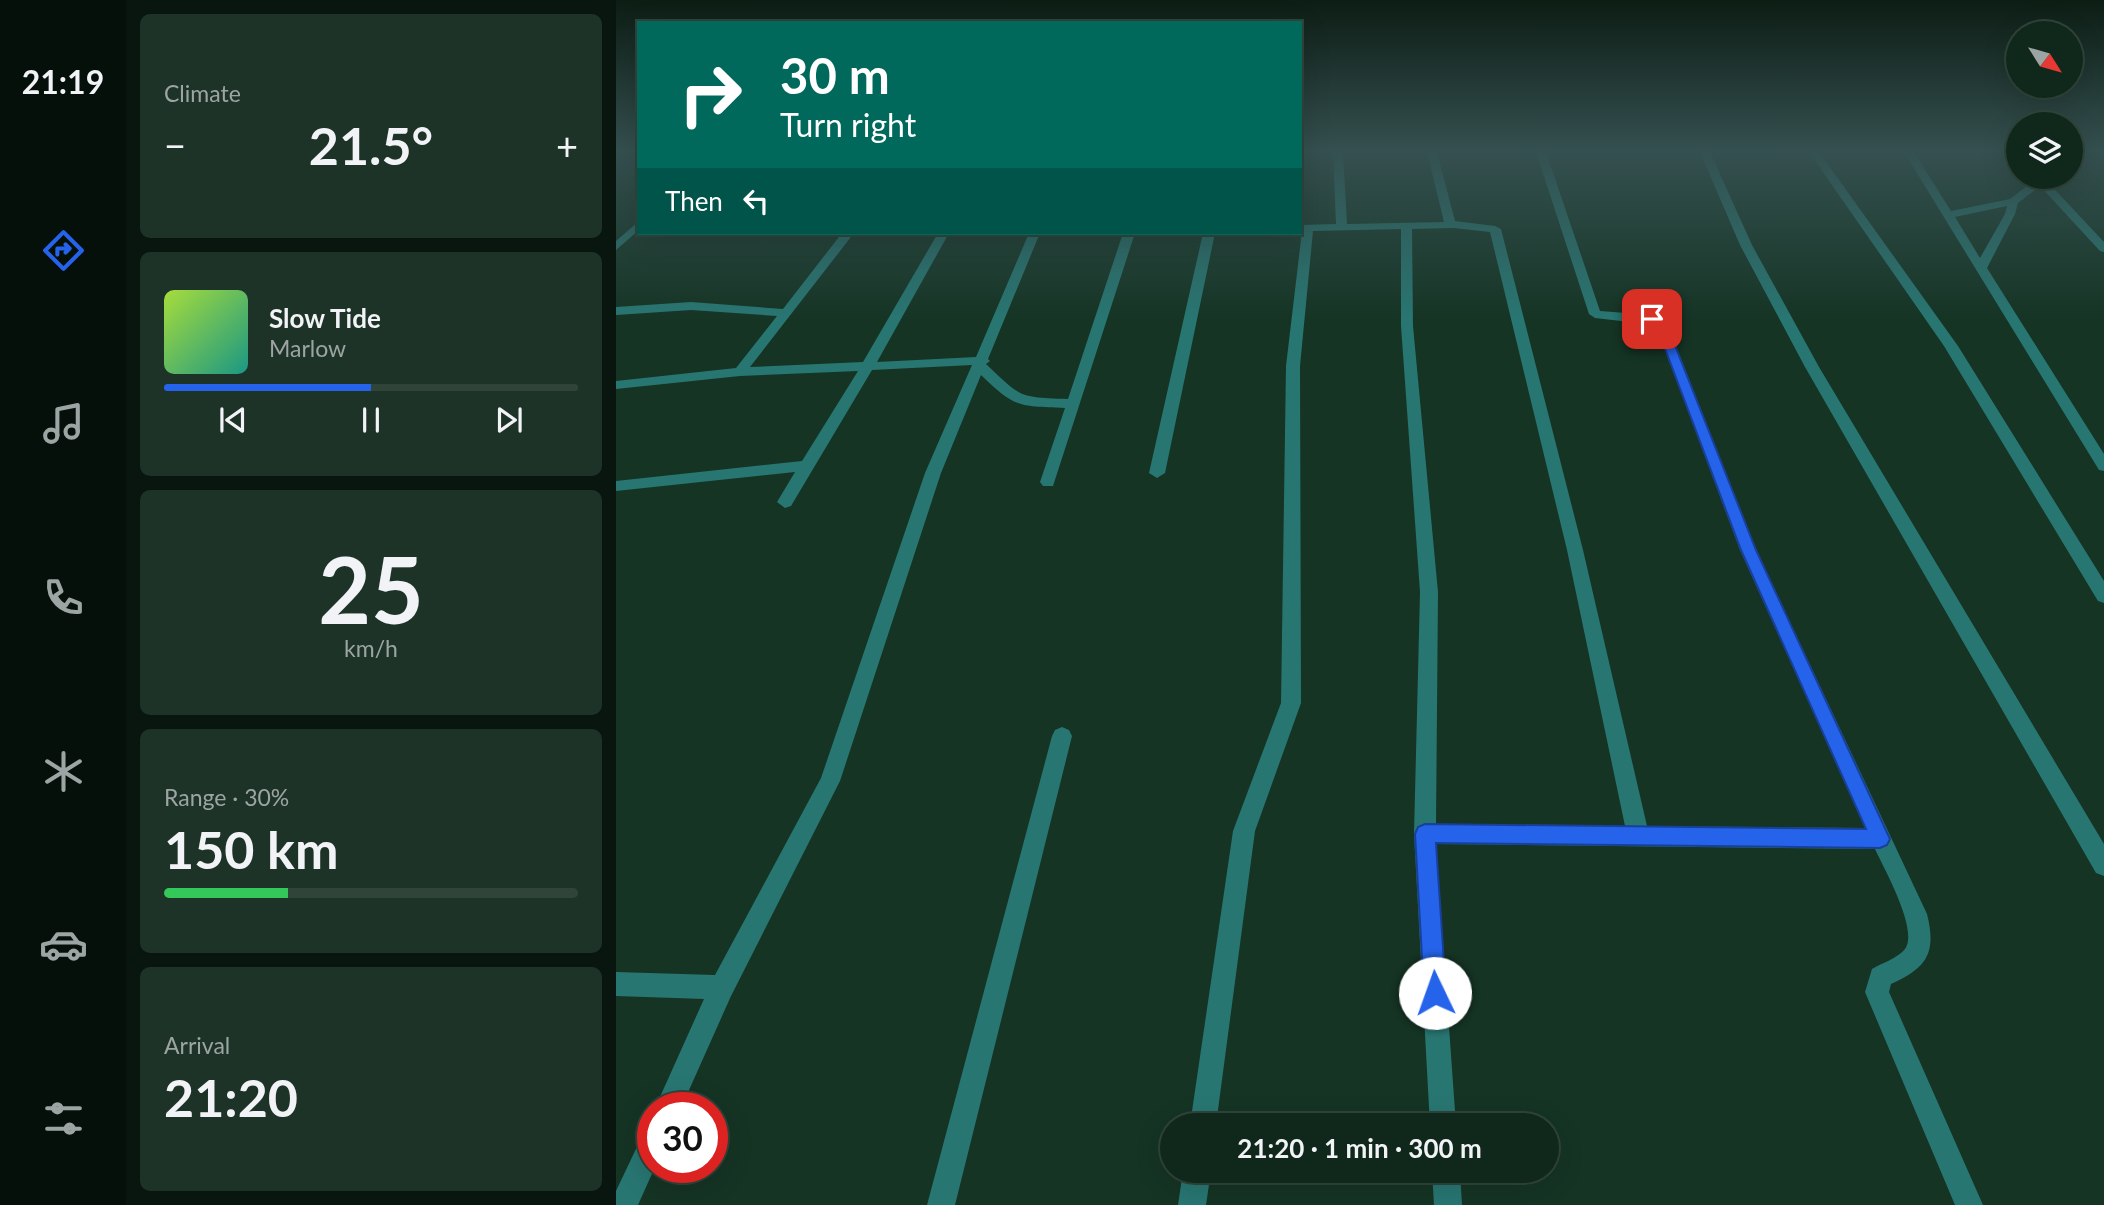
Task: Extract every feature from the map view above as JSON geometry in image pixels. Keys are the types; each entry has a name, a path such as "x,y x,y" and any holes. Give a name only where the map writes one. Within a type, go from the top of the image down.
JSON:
{"street":[{"path":"1341,208 1342,227"},
{"path":"1447,208 1451,225"},
{"path":"1560,208 1595,314 1652,319 1661,323 1748,550 1916,914 1921,946 1912,962 1880,977 1877,992 1969,1205"},
{"path":"1729,208 1746,245 1812,367 2104,865"},
{"path":"1851,208 1919,298 1984,396 2104,596"},
{"path":"1943,208 2104,466"},
{"path":"1947,215 1981,208"},
{"path":"1980,269 2011,208"},
{"path":"2068,208 2104,248"},
{"path":"1205,1113 1244,831 1259,785 1280,740 1291,703 1293,366 1304,228 1451,225 1495,229 1572,537 1638,836"},
{"path":"616,247 637,226"},
{"path":"1406,226 1407,326 1429,592 1425,834 1442,1113"},
{"path":"740,373 846,235"},
{"path":"785,502 869,364 942,235"},
{"path":"675,1092 722,987 830,781 933,474 1034,235"},
{"path":"1048,482 1128,235"},
{"path":"1157,473 1209,235"},
{"path":"616,312 691,306 788,313"},
{"path":"616,385 869,364 981,363 1012,397 1028,401 1073,404"},
{"path":"616,486 806,466"},
{"path":"941,1205 1062,736"},
{"path":"1425,834 1880,839"},
{"path":"616,984 722,987"},
{"path":"624,1205 637,1176"},
{"path":"1192,1205 1195,1183"},
{"path":"1447,1183 1448,1205"}],"route":[{"path":"1435,993 1425,834 1880,839 1748,550 1661,323 1652,319"}]}
